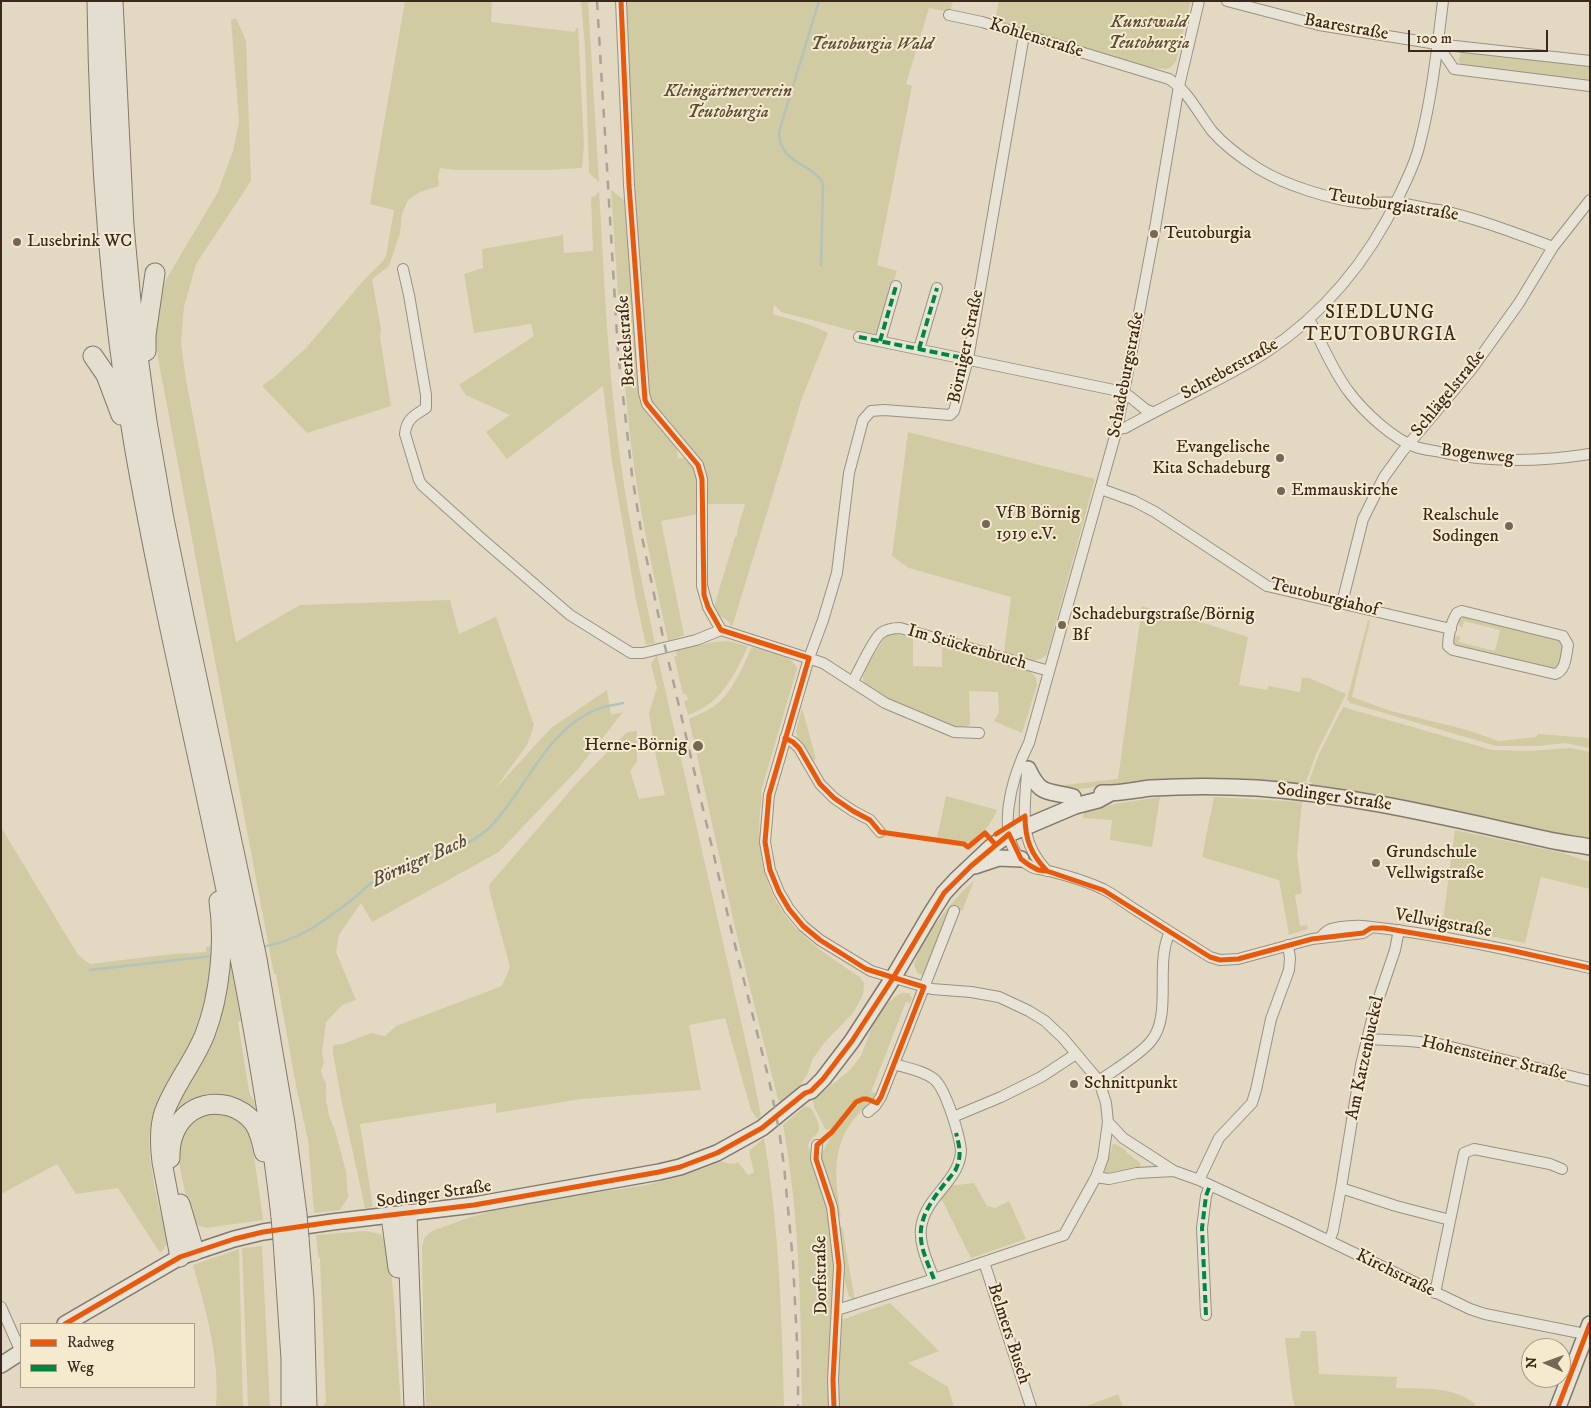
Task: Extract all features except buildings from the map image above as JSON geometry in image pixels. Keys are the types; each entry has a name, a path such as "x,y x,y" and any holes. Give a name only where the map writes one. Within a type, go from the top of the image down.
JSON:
{"highway":[{"path":"97,1 99,105 109,251 127,401 145,507 210,811 207,836 220,909 237,943 250,961 284,1114 286,1213 291,1239 306,1366 307,1407"},
{"path":"113,1 124,226 132,312 147,422 162,510 184,616 237,943 219,965 214,1002 205,1033 194,1057 170,1099 164,1113 161,1128 160,1147 162,1162 187,1254"},
{"path":"147,422 150,390 146,335 155,272"},
{"path":"93,356 106,375 120,410 132,476 145,507"},
{"path":"187,1254 181,1213 170,1163 170,1150 176,1127 190,1112 201,1106 213,1104 237,1108 254,1124 261,1137 269,1188 286,1213"},
{"path":"399,1215 400,1285 409,1407"},
{"path":"399,1215 414,1407"},
{"path":"291,1239 291,1407"},
{"path":"306,1366 315,1392 315,1407"}],"main road":[{"path":"1028,769 1034,780 1043,790 1073,797"},
{"name":"Sodinger Straße","path":"1025,822 1048,806 1073,797 1097,792 1110,793 1150,788 1255,788 1312,793 1388,804 1554,841 1590,847"},
{"name":"Sodinger Straße","path":"889,977 943,881 971,854 1008,830 1025,822 1098,800 1110,793"},
{"name":"Sodinger Straße","path":"67,1323 187,1254 234,1238 263,1232 474,1205 660,1172 680,1167 717,1153 762,1128 811,1091 823,1079 840,1057 944,893 1008,830"},
{"name":"Sodinger Straße","path":"1554,841 1590,854"},
{"path":"971,866 979,866 999,858 1021,859"},
{"path":"1558,1407 1589,1331"},
{"path":"1,1365 20,1353"}],"street":[{"name":"Berkelstraße","path":"621,1 629,185 644,393 647,404 698,465 702,479 704,595 708,607 721,630"},
{"name":"Schadeburgstraße","path":"1008,830 1011,795 1029,743 1050,671 1117,429 1179,86 1199,1"},
{"name":"Baarestraße","path":"1227,1 1319,25 1437,44 1590,61"},
{"name":"Schreberstraße","path":"1117,429 1125,428 1251,361 1289,336 1309,319 1350,275 1369,251 1396,202 1420,146 1427,114 1443,1"},
{"name":"Kohlenstraße","path":"949,15 1024,35 1169,79 1179,86"},
{"name":"Börniger Straße","path":"809,658 837,573 849,473 863,420 871,412 884,410 950,415 954,411 968,359 1024,35"},
{"path":"1437,44 1454,68 1590,86"},
{"name":"Teutoburgiastraße","path":"1179,86 1188,95 1213,132 1235,152 1260,170 1293,185 1327,197 1363,203 1396,202 1482,221 1553,247"},
{"name":"Schlägelstraße","path":"1342,603 1355,547 1368,507 1384,477 1409,443 1471,370 1518,303 1553,247 1590,200"},
{"path":"402,269 409,295 426,395 426,408 409,420 406,428 418,480 482,539 570,614 631,653 643,653 696,640 721,630 823,663 885,703 954,732 979,733"},
{"path":"880,341 896,286"},
{"path":"919,350 937,288"},
{"name":"Bogenweg","path":"1309,319 1349,392 1374,419 1416,447 1460,457 1481,459 1535,460 1590,454"},
{"path":"860,337 1114,390 1129,396 1145,409 1152,412"},
{"name":"Teutoburgiahof","path":"1101,489 1134,501 1155,512 1267,586 1451,629"},
{"path":"1462,611 1563,636 1568,645 1563,668 1560,672 1554,674 1453,650 1448,646 1451,629 1454,617 1462,611"},
{"name":"Im Stückenbruch","path":"853,681 879,634 888,629 895,628 1050,671"},
{"path":"809,658 769,795 764,842 770,870 779,892 803,926 820,940 866,969 889,977"},
{"path":"786,738 799,748 820,784 852,812 870,820 880,832"},
{"name":"Schadeburgstraße","path":"1025,822 1029,743"},
{"path":"1025,822 1026,836 1034,854 1048,871"},
{"path":"1008,830 1021,859"},
{"name":"Vellwigstraße","path":"1021,859 1038,870 1048,871 1103,890 1210,957 1220,960 1238,960 1288,945 1320,938 1328,930 1363,926 1399,930 1505,949 1590,968"},
{"path":"868,1112 881,1097 954,911"},
{"name":"Am Katzenbuckel","path":"1329,1241 1333,1231 1341,1188 1361,1065 1373,1015 1395,950 1399,930"},
{"path":"1099,1081 1147,1046 1156,1033 1161,1011 1164,951 1170,932"},
{"path":"1199,1180 1219,1138 1252,1103 1271,1019 1289,970 1288,945"},
{"name":"Dorfstraße","path":"838,1310 1064,1235 1096,1177 1103,1158 1108,1122 1106,1103 1099,1081 1063,1038 1045,1021 1011,1002 985,994 924,987 889,977"},
{"name":"Hohensteiner Straße","path":"1367,1040 1439,1044 1590,1081"},
{"path":"953,1117 1001,1097 1041,1077 1076,1054"},
{"path":"894,1064 933,1078 942,1089 953,1117 961,1150 956,1171 927,1209 923,1218 921,1228 922,1246 934,1279"},
{"name":"Kirchstraße","path":"1108,1122 1123,1138 1174,1171 1210,1185 1477,1312 1589,1331"},
{"name":"Dorfstraße","path":"817,1145 816,1159 832,1207 839,1266 833,1380 834,1407"},
{"path":"1435,1293 1462,1158 1468,1150 1493,1152 1562,1168"},
{"name":"Kirchstraße","path":"1096,1177 1109,1179 1137,1173 1174,1171"},
{"path":"1206,1315 1202,1228 1206,1196 1210,1185"},
{"path":"1341,1188 1396,1206 1450,1220"},
{"name":"Belmers Busch","path":"984,1262 1032,1407"},
{"path":"1,1307 20,1350"}],"green space":[{"path":"405,1 492,1 491,22 575,32 576,28 578,28 584,145 582,168 456,170 440,168 438,176 439,186 420,192 408,200 402,214 400,233 389,266 372,279 381,329 380,337 391,406 307,433 262,386 306,348 386,256 394,210 370,204"},
{"path":"581,1 588,1 599,182 589,173 585,47"},
{"name":"Kleingärtnerverein Teutoburgia","path":"623,1 953,1 950,12 929,8 906,84 912,86 877,265 897,271 877,337 781,312 774,304 773,314 828,333 802,398 732,627 727,620 713,610 735,537 737,537 745,504 705,504 705,478 651,404 647,392"},
{"name":"Kunstwald Teutoburgia","path":"999,1 1191,1 1176,61 1170,68 1165,69 1138,66 995,19"},
{"path":"236,18 246,41 251,181 196,264 184,307 181,343 186,380 236,642 300,605 450,600 459,634 496,617 534,725 527,745 495,789 551,728 607,690 611,715 623,712 578,769 499,852 372,922 361,903 339,935 336,952 356,1000 342,1005 326,1022 322,1052 324,1062 321,1070 326,1083 326,1102 329,1116 335,1130 346,1172 348,1197 340,1210 314,1213 308,1140 297,1091 276,974 274,974 155,342 164,283 218,192 233,151 239,122 231,20"},
{"path":"1462,51 1590,65 1590,82 1463,66 1458,60"},
{"path":"611,190 624,200 626,204 641,394 676,443 678,458 688,458 697,471 699,514 661,521 684,635 668,641 652,568 634,469 622,349"},
{"path":"599,191 608,343 620,460 638,565 655,643 646,645 636,600 612,462 603,386 507,459 486,432 510,415 466,395 459,385 534,336 531,324 474,333 464,274 483,268 482,249 563,235 564,253 593,251 591,197 595,196"},
{"path":"908,432 1095,479 1047,654 1043,658 1033,660 1004,652 1011,597 909,568 892,556"},
{"path":"1142,606 1248,637 1239,685 1267,690 1268,686 1300,692 1302,678 1309,678 1346,694 1316,754 1306,782 1302,784 1266,781 1135,782 1062,791 1055,786 1118,779"},
{"path":"1463,615 1558,637 1564,643 1560,665 1555,670 1453,646 1453,637 1460,636 1459,642 1495,651 1500,630 1464,621 1462,628 1457,623 1458,618"},
{"path":"1368,620 1370,621 1352,697 1391,711 1467,730 1499,741 1536,737 1538,734 1590,738 1590,748 1565,743 1539,746 1496,746 1350,703 1347,699"},
{"path":"895,634 913,638 913,666 942,667 942,647 1030,671 1036,678 1037,685 1022,733 994,721 999,712 998,692 969,691 970,725 957,727 935,721 905,707 876,692 867,685 863,680 863,676 867,666 884,639 888,635"},
{"path":"728,641 748,646 732,678 709,704 688,715 684,701 688,700 686,694 683,694 674,656 677,656 676,649"},
{"path":"752,647 785,657 795,664 797,669 761,791 760,838 764,867 770,888 779,907 791,923 821,950 860,977 864,983 863,995 853,1013 824,1043 812,1060 808,1073 801,1084 779,1103 736,932 689,719 711,709 723,699 737,678"},
{"path":"657,654 761,1116 757,1119 751,1110 725,1018 689,1025 701,1090 581,1099 496,1113 496,1103 360,1124 373,1207 365,1208 341,1098 333,1045 343,1044 371,1033 385,1036 396,1026 502,986 510,967 489,885 576,784 627,732 637,731 637,762 630,771 639,799 665,795 656,757 649,713 657,688 651,664"},
{"path":"1343,707 1492,750 1528,751 1571,748 1590,752 1590,845 1312,788 1312,783 1309,781 1319,754"},
{"path":"802,708 816,759 813,761 796,732"},
{"path":"946,796 997,810 986,829 974,840 961,842 937,838"},
{"path":"1160,797 1152,847 1110,840 1112,820 1083,818 1084,811"},
{"path":"1214,797 1302,802 1297,855 1302,893 1295,895 1300,926 1307,925 1308,929 1289,935 1279,880 1202,857"},
{"path":"1,827 78,955 90,964 172,954 206,952 206,947 212,946 208,984 198,1022 189,1046 161,1098 152,1120 149,1141 152,1172 167,1236 166,1246 160,1253 118,1188 76,1194 57,1164 1,1194"},
{"path":"1455,830 1563,853 1590,862 1590,889 1541,877 1525,943 1442,927"},
{"path":"974,881 962,911 950,907 923,975 918,974 914,965 917,955 930,932 957,897"},
{"path":"223,964 231,964 241,1021 238,1022 247,1079 250,1095 254,1100 256,1116 209,1101 163,1136"},
{"path":"901,993 909,993 912,998 910,1003 906,1002 871,1092 878,1094 873,1099 864,1097 857,1099 832,1129 826,1130 814,1107 813,1100 849,1071 861,1056 872,1027 886,1005"},
{"path":"863,1100 870,1101 854,1119 840,1144 836,1180 841,1217 837,1216 821,1156 846,1116"},
{"path":"805,1106 811,1108 819,1127 818,1132 808,1146 828,1205 836,1261 831,1407 802,1407 800,1301 796,1230 789,1160 783,1125"},
{"path":"218,1111 242,1121 253,1136 250,1138 263,1220 206,1228 197,1225 190,1216 178,1158 182,1132 199,1116"},
{"path":"764,1138 776,1238 781,1306 784,1407 426,1407 422,1246 425,1237 432,1231 488,1212 548,1200 647,1185 682,1176 721,1162 734,1164 738,1162 748,1175 754,1172 749,1151"},
{"path":"1113,1144 1126,1150 1140,1163 1141,1169 1106,1173 1104,1168 1108,1153 1110,1154"},
{"path":"974,1183 987,1206 995,1208 1009,1201 1026,1239 971,1258 940,1196 948,1186"},
{"path":"842,1226 855,1301 849,1296 845,1283 839,1228"},
{"path":"365,1231 381,1234 384,1240 388,1238 401,1407 324,1407 326,1403 320,1259 316,1235"},
{"path":"262,1246 270,1407 248,1407 242,1248"},
{"path":"239,1249 243,1407 216,1407 217,1389 214,1353 207,1317 193,1265"},
{"path":"890,1303 939,1351 908,1363 948,1387 954,1407 840,1407 836,1391 841,1320"},
{"path":"1301,1331 1316,1331 1319,1374 1397,1377 1396,1388 1448,1391 1467,1398 1475,1404 1475,1407 1295,1407 1285,1338 1300,1338"},
{"path":"1118,1394 1123,1407 1084,1407"}],"waterway":[{"path":"819,1 779,132 780,143 784,151 796,162 818,176 823,183 821,265"},
{"name":"Börniger Bach","path":"262,947 300,935 333,914 380,877 397,869 452,850 477,837 488,829 500,815 553,742 563,732 586,714 600,708 623,703"},
{"name":"Börniger Bach","path":"90,970 212,956"}],"railway":[{"path":"597,1 618,352 632,475 642,537 664,642 732,933 769,1080 779,1130 793,1262 798,1362 798,1407"}],"marked path":[{"path":"880,341 896,286"},
{"path":"919,349 937,288"},
{"path":"859,337 968,359"},
{"path":"934,1279 923,1249 921,1229 926,1211 931,1202 955,1171 959,1161 960,1152 956,1133"},
{"path":"1206,1315 1202,1228 1206,1196 1210,1185"}],"cycle path":[{"path":"621,1 629,185 645,400 698,465 702,479 704,595 708,607 721,630 809,658 769,795 765,842 770,870 779,892 789,909 803,926 820,940 866,969 924,987 877,1103 867,1099 856,1102 832,1132 817,1145 816,1159 832,1207 839,1266 833,1380 834,1407"},
{"path":"785,738 799,748 820,784 834,798 870,820 880,832 964,844 968,847 985,833 995,844"},
{"path":"996,834 1025,816 1026,832 1030,846 1037,859 1047,871"},
{"path":"67,1323 180,1257 234,1239 263,1232 332,1222 474,1205 659,1172 680,1167 717,1153 762,1128 805,1093 811,1091 823,1079 852,1041 893,978 944,893 971,866 1009,834 1021,859 1029,865 1038,870 1047,871 1103,890 1210,957 1220,960 1238,959 1312,939 1363,933 1371,928 1384,928 1505,949 1590,968"},
{"path":"1558,1407 1590,1324"}],"place":[{"name":"Teutoburgia","path":"1154,234"},
{"name":"Lusebrink WC","path":"17,242"},
{"name":"Evangelische Kita Schadeburg","path":"1280,458"},
{"name":"Emmauskirche","path":"1281,491"},
{"name":"VfB Börnig 1919 e.V.","path":"986,524"},
{"name":"Realschule Sodingen","path":"1509,526"},
{"name":"Schadeburgstraße/Börnig Bf","path":"1062,625"},
{"name":"Herne-Börnig","path":"698,746"},
{"name":"Grundschule Vellwigstraße","path":"1376,863"},
{"name":"Schnittpunkt","path":"1074,1084"}],"district":[{"name":"SIEDLUNG TEUTOBURGIA","path":"1380,325"}],"park label":[{"name":"Teutoburgia Wald","path":"872,45"}]}
